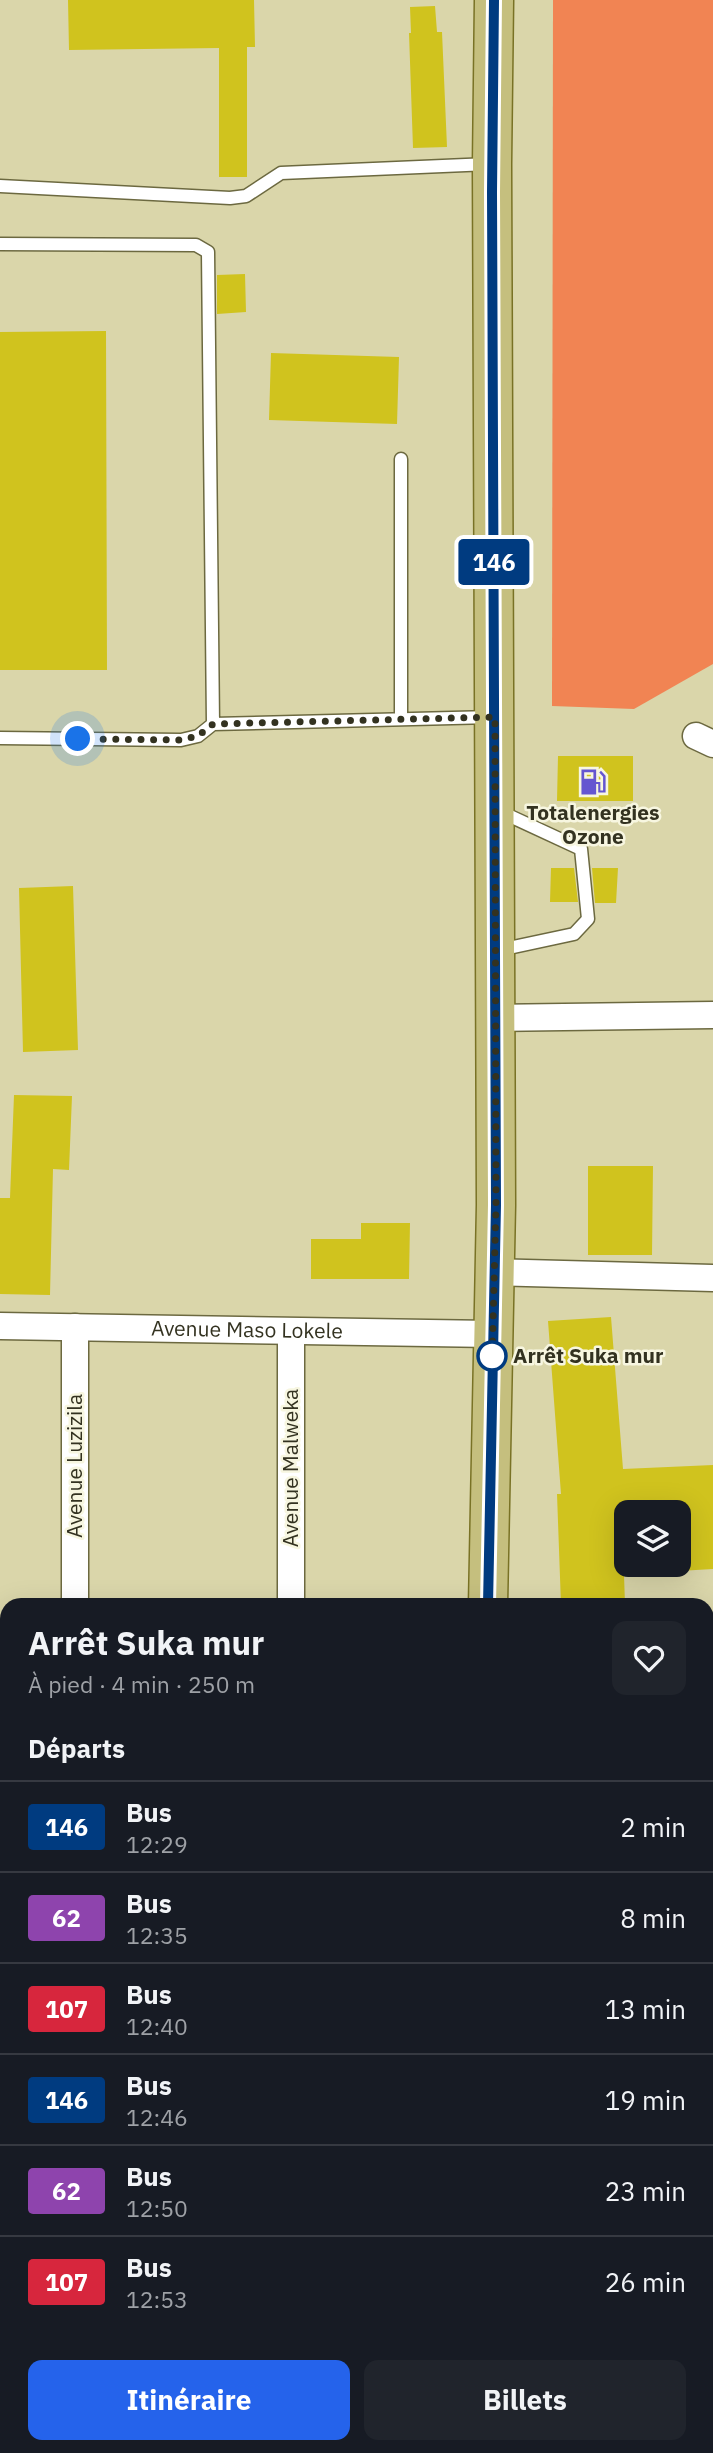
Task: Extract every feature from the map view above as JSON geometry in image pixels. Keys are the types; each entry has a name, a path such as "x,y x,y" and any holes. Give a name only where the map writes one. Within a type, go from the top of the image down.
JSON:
{"main road":[{"path":"488,1598 496,1018 492,164 494,0"}],"street":[{"path":"496,1018 713,1015"},
{"path":"494,1272 713,1278"},
{"name":"Avenue Maso Lokele","path":"0,1326 492,1334"},
{"name":"Avenue Luzizila","path":"75,1327 75,1598"},
{"name":"Avenue Malweka","path":"291,1332 291,1598"}],"lane":[{"path":"0,186 230,198 253,192 281,173 492,164"},
{"path":"0,244 196,245 208,251 213,724"},
{"path":"401,459 401,719"},
{"path":"0,738 181,740 198,736 213,724 495,717"},
{"path":"495,951 574,934 588,919 581,849 496,809"}],"shaded area":[{"path":"553,0 713,0 713,664 634,709 552,706"}],"building":[{"path":"68,0 254,0 255,47 247,47 247,177 219,177 219,48 69,50"},
{"path":"435,6 437,32 442,32 447,147 413,148 410,7"},
{"path":"245,274 246,312 217,314 217,275"},
{"path":"106,331 107,670 0,670 0,332"},
{"path":"271,353 399,357 397,424 269,420"},
{"path":"558,756 633,756 633,801 557,801"},
{"path":"551,868 574,868 578,902 550,902"},
{"path":"592,868 618,868 616,903 595,903"},
{"path":"73,886 78,1050 23,1052 19,888"},
{"path":"14,1095 72,1096 69,1170 53,1169 50,1295 0,1294 0,1198 10,1198"},
{"path":"588,1166 653,1166 652,1255 588,1255"},
{"path":"361,1223 410,1223 409,1279 311,1279 311,1239 361,1239"},
{"path":"611,1317 623,1469 713,1465 713,1569 691,1570 691,1500 614,1500 614,1577 624,1577 625,1598 561,1598 557,1494 561,1494 548,1321"}],"bus line":[{"name":"146","path":"488,1598 496,1205 492,192 494,0"}],"place":[{"name":"Totalenergies Ozone","path":"593,782"},
{"name":"Arrêt Suka mur","path":"492,1356"}],"route":[{"path":"78,739 181,740 198,736 213,724 495,717 496,1205 492,1362 492,1356"}]}
